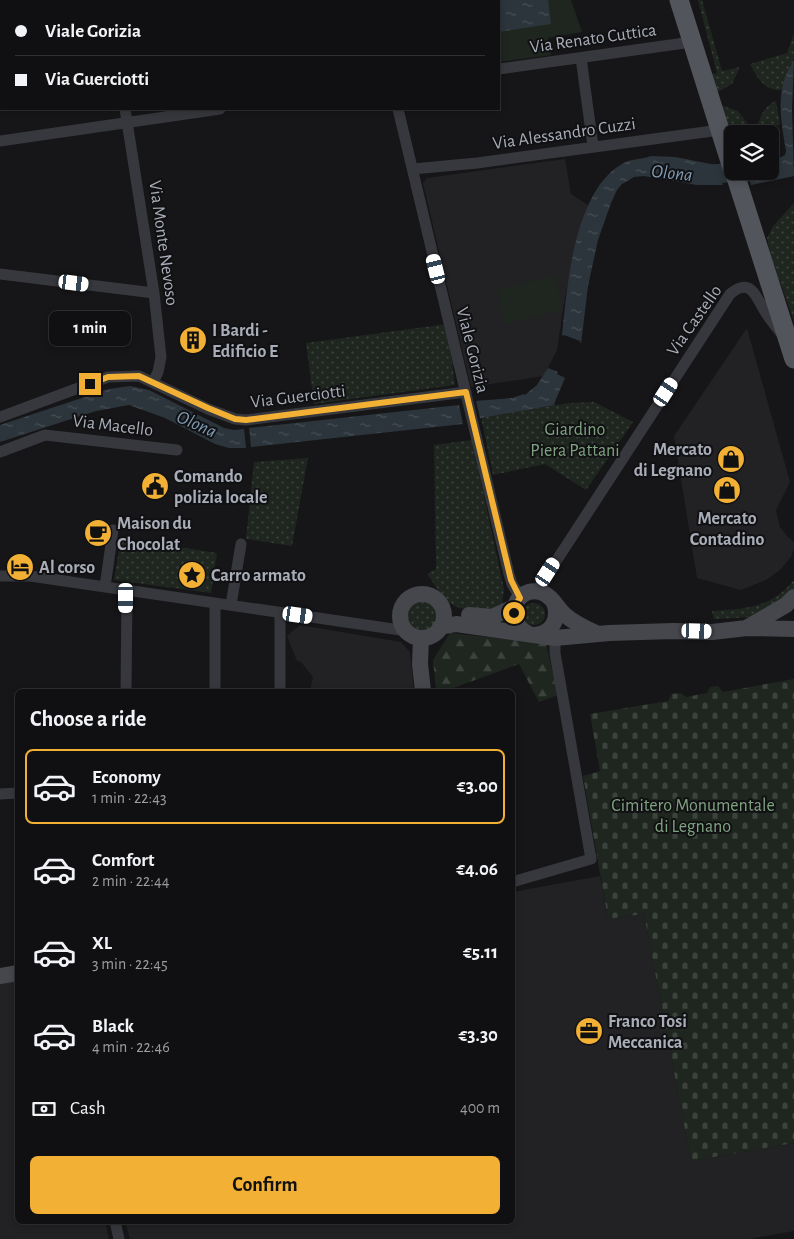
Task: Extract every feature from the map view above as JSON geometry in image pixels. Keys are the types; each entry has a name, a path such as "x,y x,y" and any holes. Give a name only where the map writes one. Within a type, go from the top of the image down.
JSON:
{"main road":[{"path":"679,0 724,143"},
{"path":"736,180 792,352"}],"street":[{"name":"Via Renato Cuttica","path":"500,69 692,42"},
{"path":"581,58 593,146"},
{"name":"Via Monte Nevoso","path":"125,110 154,292 162,358 153,382"},
{"path":"0,141 213,110"},
{"name":"Viale Gorizia","path":"398,110 511,580 524,599"},
{"name":"Via Alessandro Cuzzi","path":"412,169 478,163 720,130"},
{"path":"0,274 154,292"},
{"name":"Via Castello","path":"524,599 730,294 744,287 758,296 765,312 792,352"},
{"name":"Via Guerciotti","path":"0,417 108,377 139,376 208,408 235,419 246,420 466,392"},
{"name":"Via Macello","path":"0,452 45,435 176,450"},
{"path":"105,587 114,530"},
{"path":"232,605 241,544"},
{"path":"0,576 30,576 280,612 414,634 432,635 440,627 444,616 441,606 434,597 423,594 407,600 400,615 403,626 414,634 423,689"},
{"path":"126,590 126,689"},
{"path":"441,606 457,614 485,617 496,616 524,599 546,595 574,623 596,634"},
{"path":"747,628 782,608 794,597"},
{"path":"524,599 514,618 519,628 532,635 546,632 554,625 557,614 554,603"},
{"path":"215,603 215,689"},
{"path":"280,612 280,689"},
{"path":"440,627 453,624 555,638 596,634 673,631 712,632 747,628 792,629"},
{"path":"515,881 591,859 555,653 555,638"},
{"path":"0,794 15,794"},
{"path":"0,976 15,974"},
{"path":"116,1224 119,1239"}],"shaded area":[{"path":"565,159 571,194 588,205 576,243 557,350 544,376 471,387 423,183 427,178"},
{"name":"Mercato di Legnano","path":"747,328 790,482 776,510 780,527 794,542 794,549 791,557 780,570 766,580 741,590 697,578 674,436"},
{"path":"300,625 401,642 410,652 414,689 310,689 313,677 301,662 297,661 287,636"},
{"name":"Franco Tosi Meccanica","path":"600,876 608,919 644,914 691,1161 794,1143 794,1231 749,1239 130,1239 126,1224 515,1224 515,892"},
{"path":"15,981 15,1224 106,1224 109,1239 0,1239 0,984"}],"green space":[{"path":"500,0 571,0 582,32 548,38 551,55 500,62"},
{"path":"698,0 702,0 722,71 740,67 732,84 716,93 711,74 717,73"},
{"path":"794,33 794,61 782,90 766,86 759,79 750,64 787,53"},
{"path":"776,101 780,125 758,125 764,111"},
{"path":"720,105 738,111 749,125 726,125"},
{"path":"794,203 794,321 771,257 767,238 773,226"},
{"path":"556,275 562,310 505,324 497,290"},
{"path":"447,324 455,385 314,404 306,343"},
{"name":"Giardino Piera Pattani","path":"594,402 633,422 586,490 545,464 493,475 481,417 569,403"},
{"path":"472,440 504,589 502,604 490,610 470,610 454,605 443,596 427,574 436,569 434,445"},
{"path":"308,458 292,546 246,539 254,462"},
{"path":"121,538 217,553 211,593 114,580"},
{"path":"794,580 794,592 753,617 714,619 712,611 747,608 767,602"},
{"path":"421,600 433,605 438,617 433,629 421,634 409,629 404,617 409,605"},
{"path":"534,603 542,606 545,614 542,622 534,625 526,622 523,614 526,606"},
{"path":"450,633 546,643 558,695 539,702 519,664 450,689 436,689 433,660"},
{"name":"Cimitero Monumentale di Legnano","path":"794,679 794,1143 691,1161 644,914 608,919 583,776 600,771 590,714 668,701 672,694 681,693 686,697 707,693 710,687 718,686 723,692"}],"water":[{"path":"500,0 548,0 551,24 500,32"},
{"path":"794,61 792,110 794,176 779,179 779,158 785,155 786,151 782,128 781,93 788,71"},
{"path":"651,156 675,157 716,165 723,185 698,185 644,176 634,177 622,184 611,203 598,240 588,286 581,344 580,341 562,336 567,292 576,242 583,217 593,195 606,177 622,164"},
{"path":"750,180 775,180 751,185"},
{"path":"548,368 558,372 557,374 565,378 555,405 480,418 476,401 525,395 537,385"},
{"path":"130,386 149,390 224,428 244,429 246,448 229,448 215,444 165,418 129,405 96,411 0,442 0,425 109,389"},
{"path":"459,405 463,424 251,447 249,428"}],"waterway":[{"name":"Olona","path":"694,175 724,173"}],"place":[{"name":"I Bardi - Edificio E","path":"193,340"},
{"name":"Mercato di Legnano","path":"731,459"},
{"name":"Comando polizia locale","path":"155,486"},
{"name":"Mercato Contadino","path":"727,490"},
{"name":"Maison du Chocolat","path":"98,533"},
{"name":"Al corso","path":"20,567"},
{"name":"Carro armato","path":"192,575"},
{"name":"Franco Tosi Meccanica","path":"589,1031"}],"route":[{"path":"90,384 108,377 139,376 208,408 235,419 246,420 466,392 511,580 520,598 514,607 514,613"}]}
